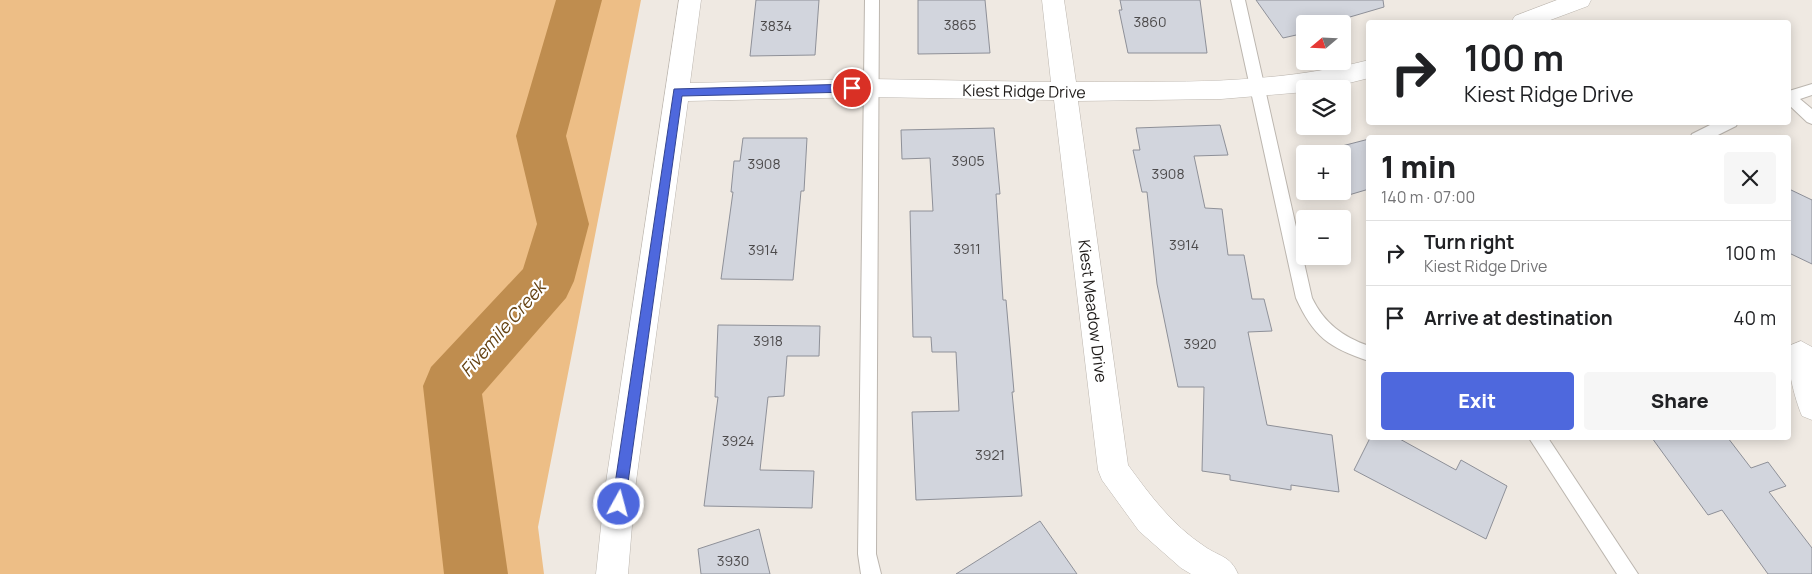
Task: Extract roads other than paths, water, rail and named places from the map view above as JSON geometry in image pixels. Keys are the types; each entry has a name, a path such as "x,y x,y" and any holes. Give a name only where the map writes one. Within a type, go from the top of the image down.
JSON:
{"street":[{"path":"612,574 620,488 690,0"},
{"name":"Kiest Meadow Drive","path":"1053,0 1113,470 1150,520 1192,557 1222,574"},
{"path":"1528,20 1580,0"},
{"name":"Kiest Ridge Drive","path":"677,92 871,88 1066,93 1257,89 1317,81 1366,70"},
{"path":"1801,354 1812,406"}],"lane":[{"path":"871,574 867,554 872,0"},
{"path":"1238,0 1304,298 1312,316 1326,332 1343,346 1366,353"},
{"path":"1791,96 1812,90"},
{"path":"1791,99 1812,118"},
{"path":"1703,135 1725,125"},
{"path":"1539,440 1628,574"}],"waterway":[{"name":"Fivemile Creek","path":"476,574 452,386 547,281 563,224 541,136 579,0"}]}
